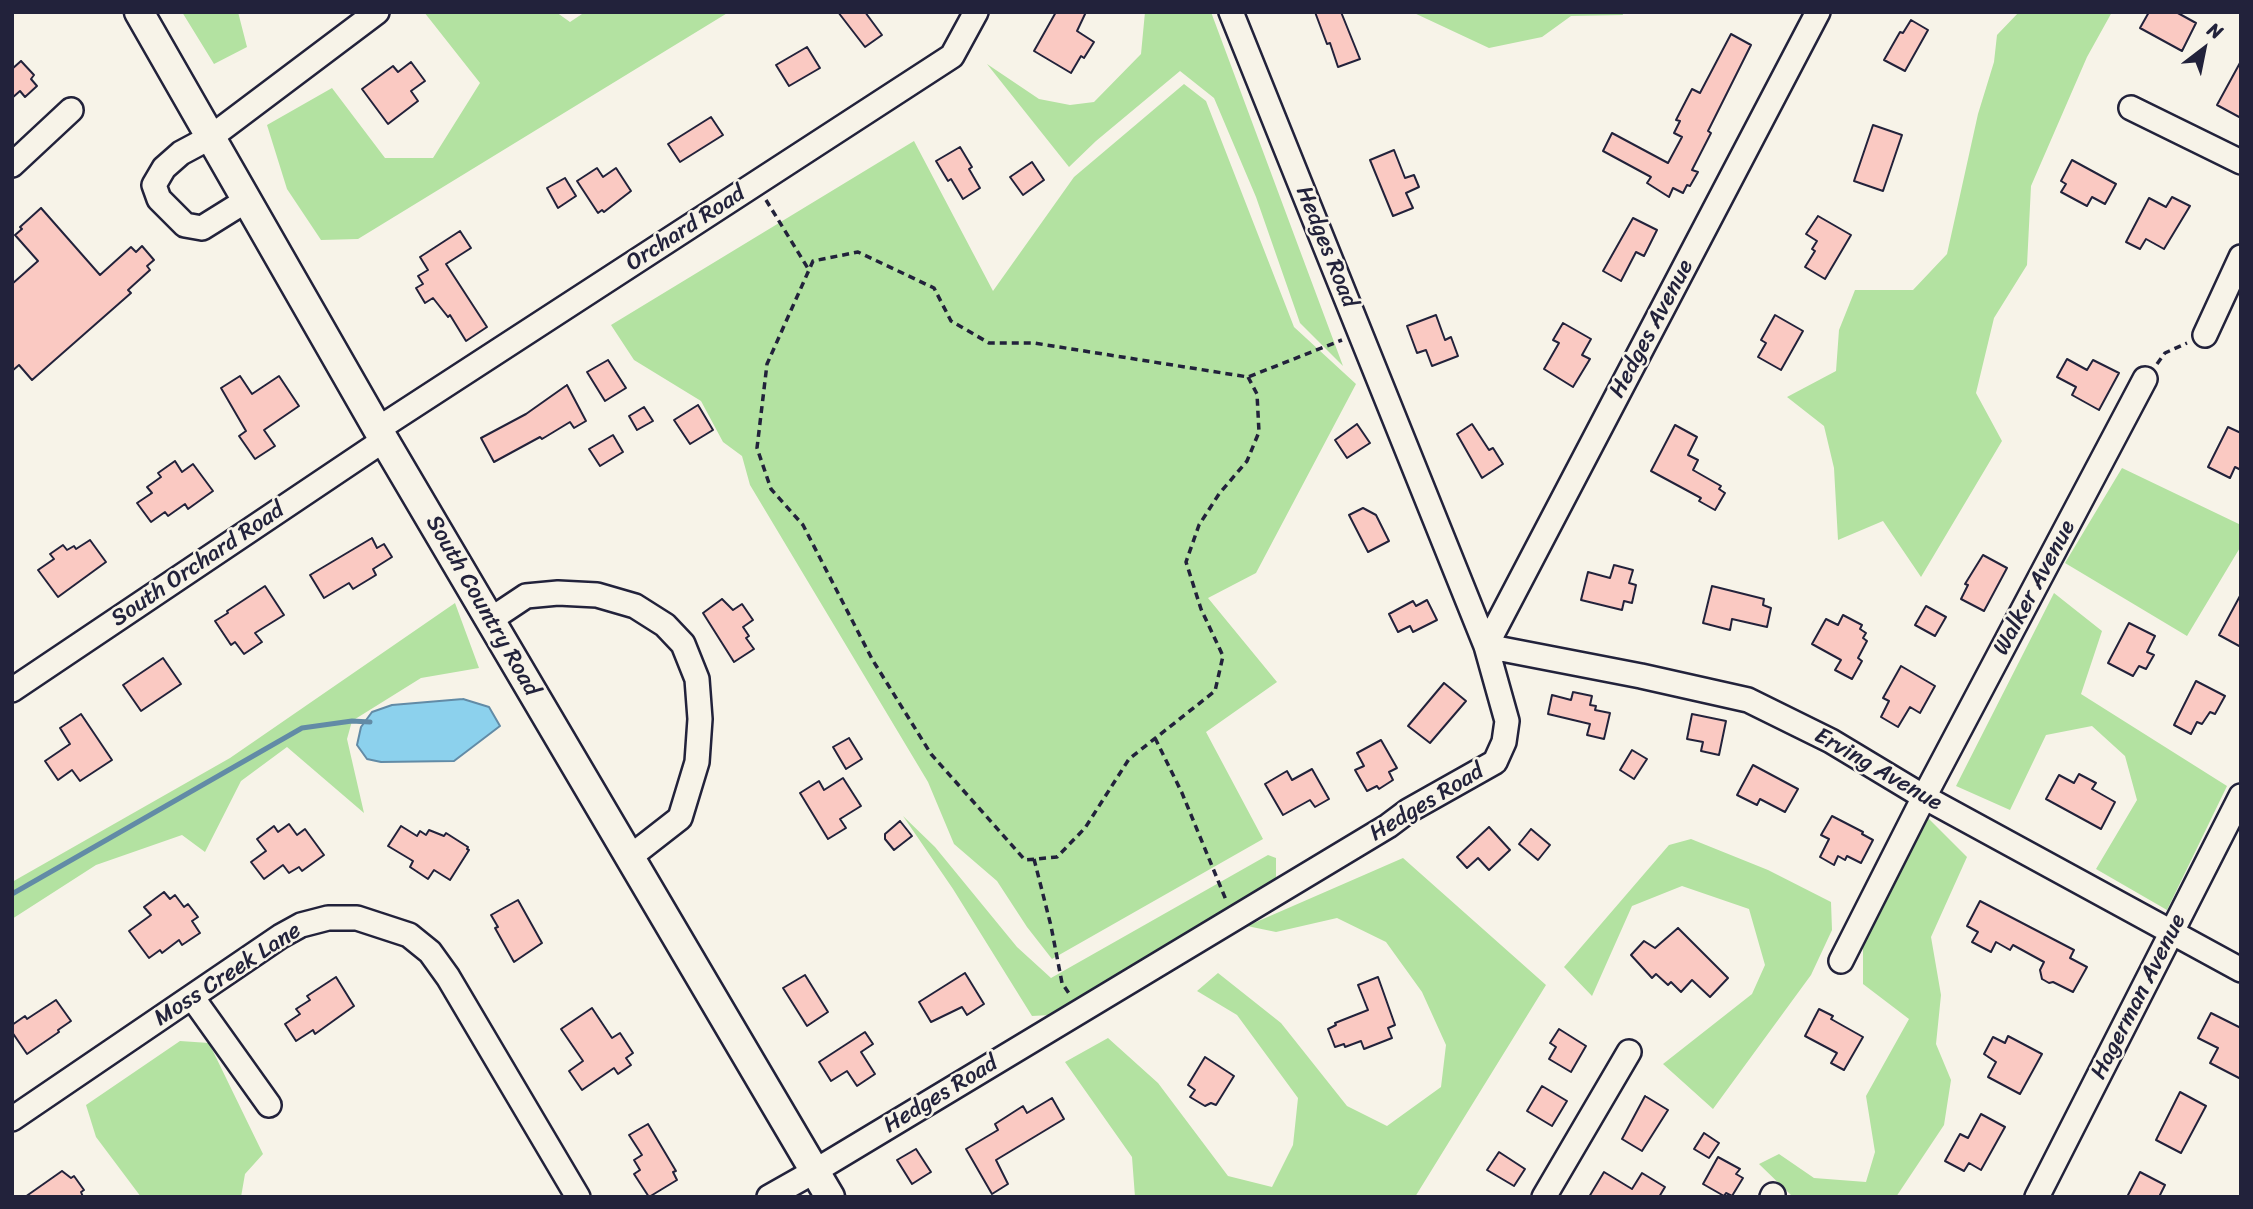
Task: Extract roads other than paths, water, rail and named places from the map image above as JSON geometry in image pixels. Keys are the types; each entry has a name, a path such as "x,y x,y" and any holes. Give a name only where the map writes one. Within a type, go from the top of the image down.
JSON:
{"main road":[{"name":"South Country Road","path":"139,12 381,434 830,1197"}],"street":[{"path":"247,200 202,229 185,225 159,199 154,185 164,168 181,153 211,137 377,12"},
{"name":"Orchard Road","path":"381,434 755,183 952,56 976,12"},
{"name":"Hedges Avenue","path":"1486,646 1818,12"},
{"name":"Hedges Road","path":"769,1197 1234,919 1408,811 1495,762 1504,742 1507,721 1486,646 1360,333 1240,19"},
{"path":"2131,108 2241,162"},
{"path":"12,165 71,110"},
{"path":"2205,335 2241,257"},
{"name":"Walker Avenue","path":"1841,961 1924,797 2145,379"},
{"name":"South Orchard Road","path":"12,690 381,434"},
{"path":"490,620 526,596 597,594 635,607 665,625 683,644 697,679 700,719 694,772 680,818 630,857"},
{"name":"Erving Avenue","path":"1486,646 1748,700 1831,741 1924,797 2241,970"},
{"name":"Hagerman Avenue","path":"2037,1197 2241,796"},
{"name":"Moss Creek Lane","path":"12,1119 301,925 328,918 357,918 409,935 430,952 448,977 578,1197"},
{"path":"192,997 269,1105"},
{"path":"1544,1197 1629,1052"}],"water":[{"path":"463,699 489,707 500,726 454,761 381,762 367,759 357,745 361,727 372,712 392,705"}],"waterway":[{"path":"12,894 302,728 352,721 370,722"}]}
